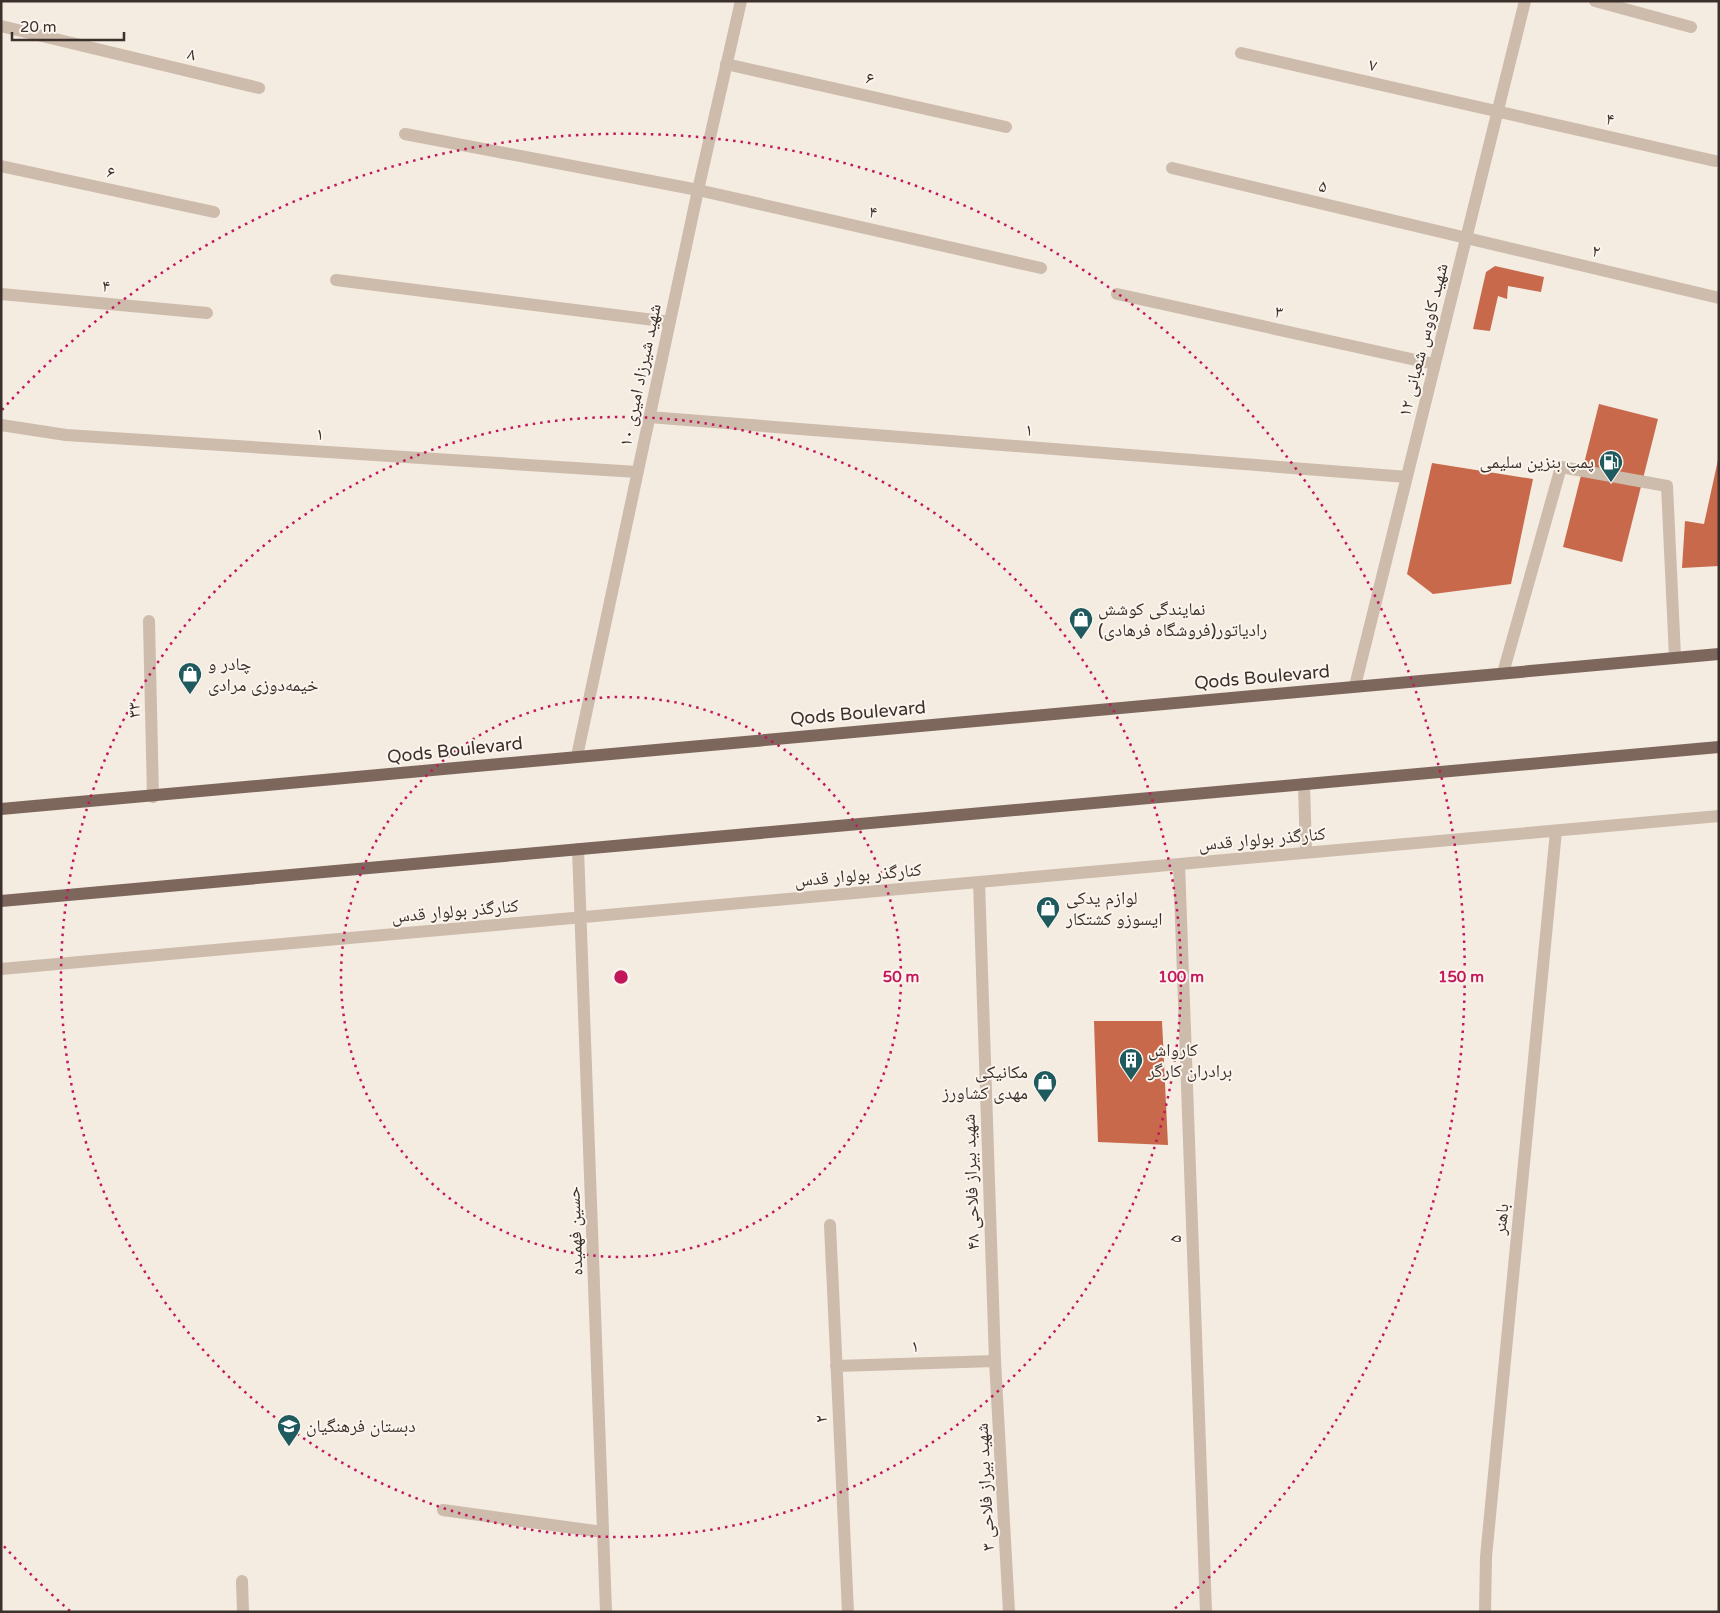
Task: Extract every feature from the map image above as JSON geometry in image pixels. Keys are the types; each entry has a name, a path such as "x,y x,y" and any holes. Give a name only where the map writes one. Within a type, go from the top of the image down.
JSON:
{"main road":[{"name":"Qods Boulevard","path":"1,809 153,797 577,756 1719,654"},
{"path":"1,901 1719,747"}],"street":[{"name":"شهید کاووس شعبانی ۱۲","path":"1355,686 1525,1"},
{"path":"1595,1 1691,27"},
{"name":"شهید شیرزاد امیری ۱۰","path":"577,756 738,2"},
{"name":"۸","path":"1,26 259,88"},
{"name":"۷","path":"1241,53 1497,112"},
{"name":"۶","path":"726,64 1006,127"},
{"name":"۴","path":"1497,112 1715,161"},
{"name":"۴","path":"405,134 698,190 1041,268"},
{"name":"۶","path":"1,166 214,212"},
{"name":"۵","path":"1172,168 1466,238"},
{"name":"۲","path":"1466,238 1719,298"},
{"path":"336,280 670,322"},
{"name":"۴","path":"1,294 207,313"},
{"name":"۳","path":"1117,294 1434,364"},
{"name":"۱","path":"649,417 1407,477"},
{"name":"۱","path":"1,424 66,435 637,472"},
{"path":"1503,673 1561,466 1667,486 1675,657"},
{"name":"۳۳","path":"150,622 153,797"},
{"path":"1304,784 1306,853"},
{"name":"کنارگذر بولوار قدس","path":"1,969 1719,816"},
{"name":"باهنر","path":"1485,1612 1486,1557 1556,830"},
{"name":"حسین فهمیده","path":"578,849 606,1612"},
{"name":"۵","path":"1179,864 1206,1612"},
{"name":"شهید بیراز فلاحی ۴۸","path":"979,882 995,1361"},
{"name":"۲","path":"830,1225 848,1612"},
{"name":"۱","path":"836,1366 995,1361"},
{"name":"شهید بیراز فلاحی ۳","path":"995,1361 1010,1612"},
{"path":"443,1510 603,1532"},
{"path":"242,1581 243,1612"}],"building":[{"path":"1495,266 1544,277 1541,292 1508,286 1507,299 1498,296 1490,331 1473,329 1486,272"},
{"name":"پمپ بنزین سلیمی","path":"1599,404 1658,419 1622,562 1563,547"},
{"path":"1718,460 1719,566 1682,568 1685,521 1704,524"},
{"path":"1432,463 1533,479 1511,584 1433,594 1407,574"},
{"name":"کارواش برادران کارگر","path":"1094,1021 1162,1021 1168,1145 1098,1142"}],"place":[{"name":"پمپ بنزین سلیمی","path":"1611,483"},
{"name":"نمایندگی کوشش رادیاتور(فروشگاه فرهادی)","path":"1081,640"},
{"name":"چادر و خیمه‌دوزی مرادی","path":"190,695"},
{"name":"لوازم یدکی ایسوزو کشتکار","path":"1048,929"},
{"name":"کارواش برادران کارگر","path":"1131,1081"},
{"name":"مکانیکی مهدی کشاورز","path":"1045,1103"},
{"name":"دبستان فرهنگیان","path":"289,1447"}]}
